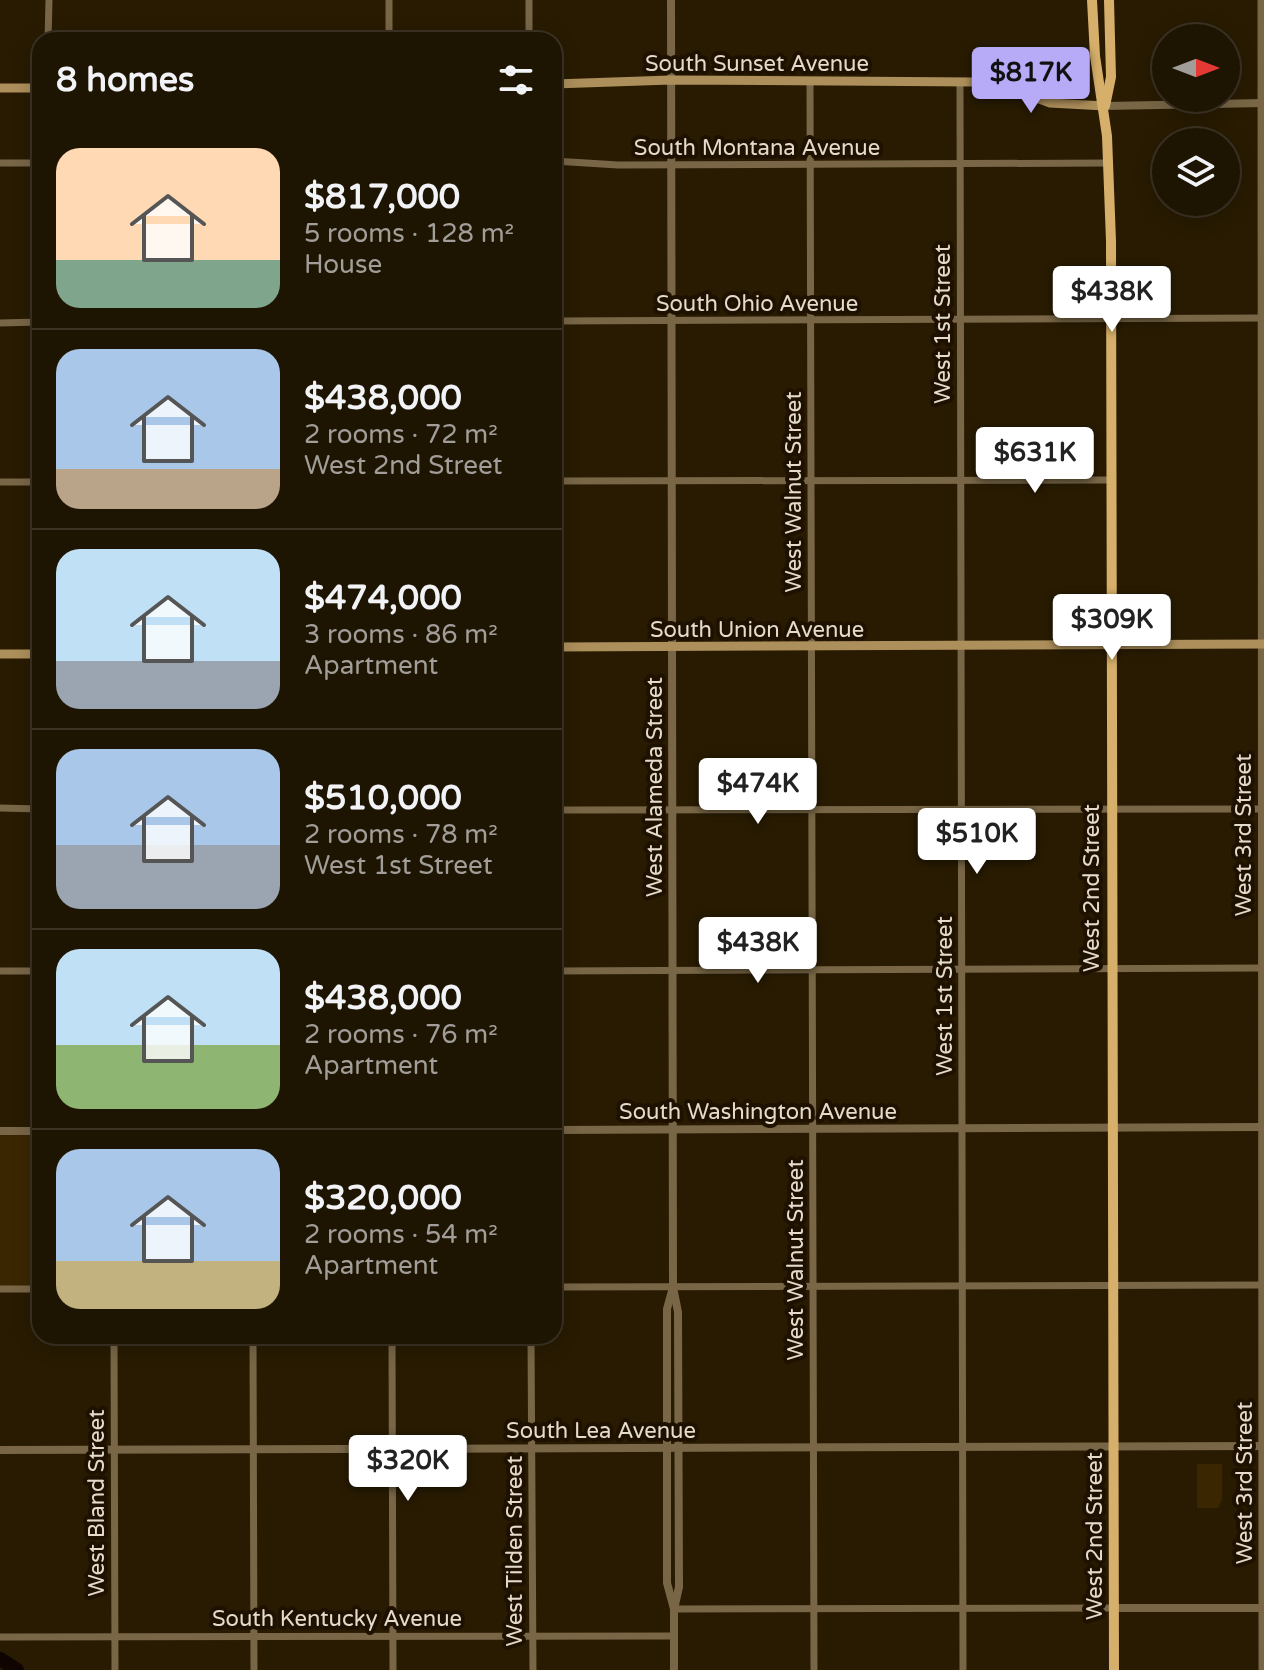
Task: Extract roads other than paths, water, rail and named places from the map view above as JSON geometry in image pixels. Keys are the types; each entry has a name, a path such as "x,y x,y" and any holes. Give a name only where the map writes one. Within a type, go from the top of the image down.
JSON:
{"main road":[{"name":"West 2nd Street","path":"1092,0 1095,56 1105,106 1109,163 1114,1670"},
{"name":"West 2nd Street","path":"1105,106 1111,77 1109,0"},
{"name":"South Sunset Avenue","path":"562,84 671,80 960,82 995,84 1050,103 1105,106"},
{"path":"0,88 32,88"},
{"name":"South Union Avenue","path":"562,647 1262,644"},
{"path":"0,654 32,654"}],"street":[{"path":"48,32 49,0"},
{"path":"389,0 389,32"},
{"path":"529,0 529,32"},
{"name":"West Alameda Street","path":"671,0 673,1287 678,1312 679,1448 679,1587 674,1609 674,1670"},
{"name":"West 3rd Street","path":"1261,0 1262,1670"},
{"name":"West Walnut Street","path":"810,81 814,1670"},
{"name":"West 1st Street","path":"960,82 963,1670"},
{"path":"1105,106 1262,103"},
{"name":"South Montana Avenue","path":"562,161 671,165 1109,163"},
{"path":"0,163 32,163"},
{"name":"South Ohio Avenue","path":"562,321 1263,318"},
{"path":"0,323 32,322"},
{"path":"562,481 1110,480"},
{"path":"0,482 32,482"},
{"path":"0,808 32,809"},
{"path":"562,810 1262,809"},
{"path":"562,971 1263,968"},
{"path":"0,971 32,971"},
{"name":"South Washington Avenue","path":"562,1130 1263,1127"},
{"path":"0,1131 32,1131"},
{"path":"562,1287 1263,1285"},
{"name":"West Alameda Street","path":"673,1287 667,1309 667,1583 674,1609"},
{"path":"0,1289 32,1289"},
{"name":"West Bland Street","path":"114,1344 115,1670"},
{"path":"253,1344 254,1670"},
{"path":"392,1344 393,1670"},
{"name":"West Tilden Street","path":"531,1344 533,1670"},
{"name":"South Lea Avenue","path":"0,1450 1263,1446"},
{"path":"674,1609 1263,1608"},
{"name":"South Kentucky Avenue","path":"0,1637 674,1636"}],"waterway":[{"path":"0,1659 17,1670"}]}
